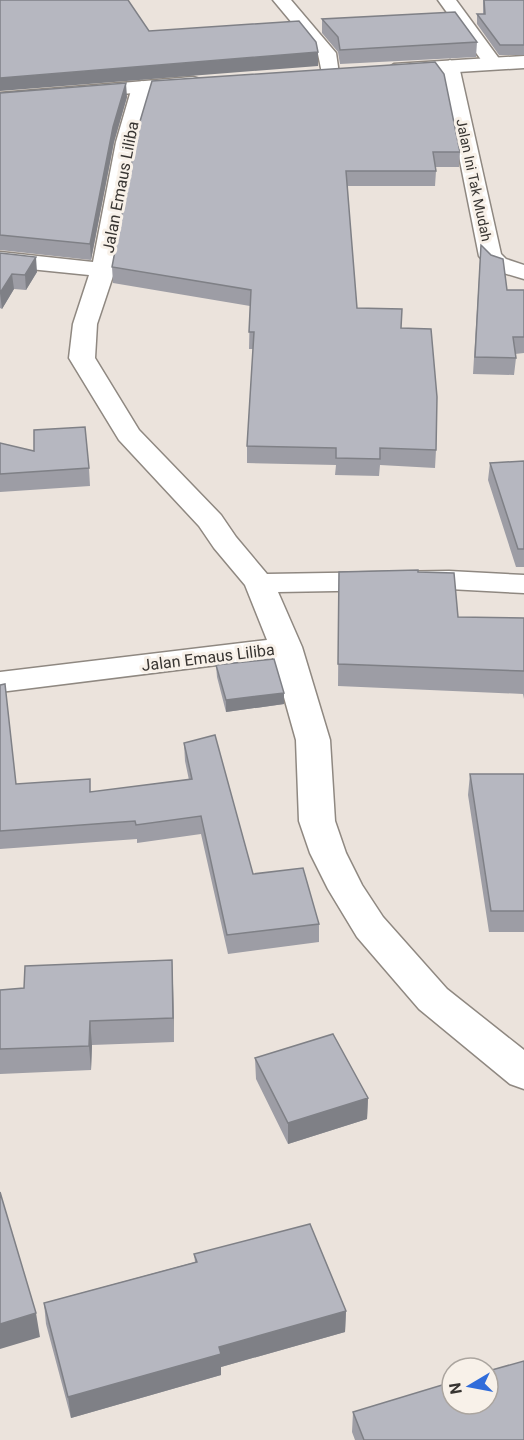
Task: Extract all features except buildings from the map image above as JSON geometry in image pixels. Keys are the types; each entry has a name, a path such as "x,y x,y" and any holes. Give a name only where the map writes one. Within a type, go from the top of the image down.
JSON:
{"street":[{"path":"282,0 327,53 330,74"},
{"path":"447,0 494,64"},
{"path":"374,71 524,62"},
{"name":"Jalan Ini Tak Mudah","path":"450,66 490,256 498,264 524,272"},
{"path":"309,75 352,72"},
{"path":"0,99 209,82"},
{"name":"Jalan Emaus Liliba","path":"0,682 286,647 259,583 224,542 211,521 128,434 82,358 81,344 88,311 103,270 112,229 124,149 142,87"},
{"path":"0,259 103,270"},
{"path":"259,583 450,580 524,584"},
{"path":"286,647 313,740 318,821 328,852 346,889 370,927 433,999 524,1073"}]}
